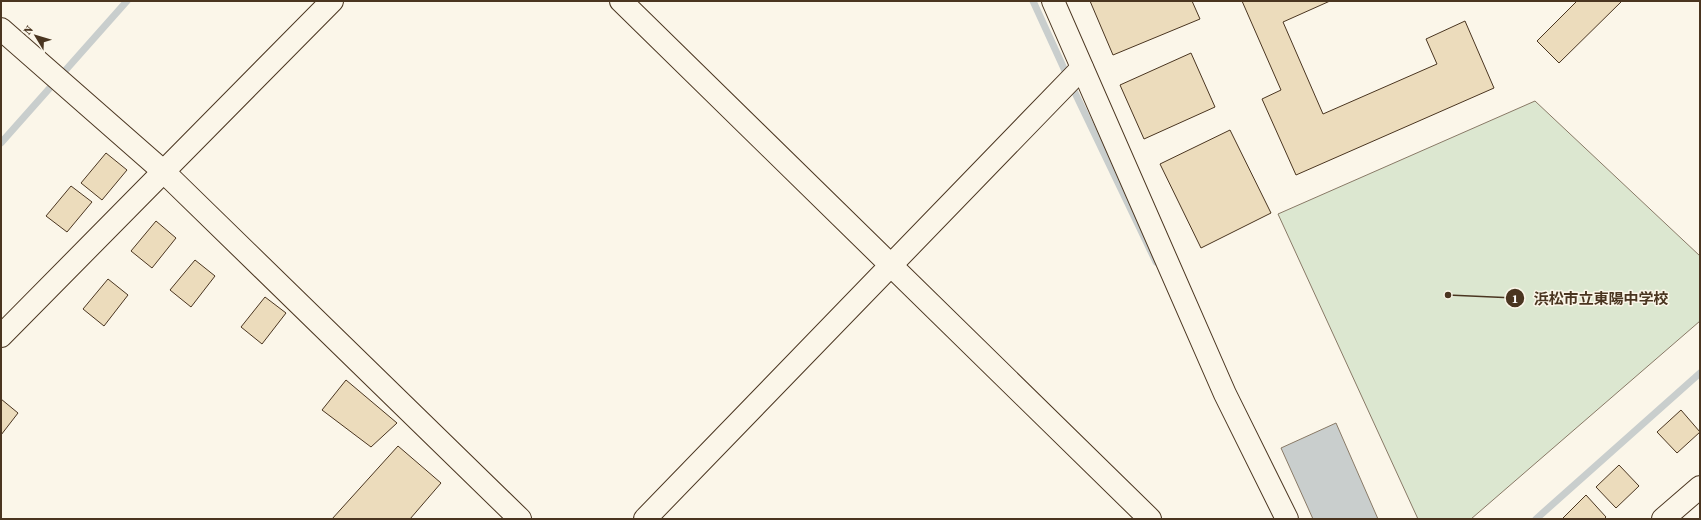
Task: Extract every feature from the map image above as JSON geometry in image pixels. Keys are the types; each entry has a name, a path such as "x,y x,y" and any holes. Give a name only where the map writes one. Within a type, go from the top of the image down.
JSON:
{"street":[{"path":"1,336 332,1"},
{"path":"621,1 1150,519"},
{"path":"1053,1 1225,394 1287,519"},
{"path":"1,29 164,172 520,519"},
{"path":"645,519 1082,68"},
{"path":"1663,519 1696,496"}],"green space":[{"path":"1535,101 1700,256 1700,321 1471,519 1418,519 1278,214"}],"shaded area":[{"path":"1336,423 1378,519 1313,519 1281,448"}],"building":[{"path":"1090,1 1192,1 1200,19 1113,55"},
{"path":"1242,1 1330,1 1283,22 1323,114 1437,64 1426,39 1465,21 1494,88 1296,175 1262,99 1281,90"},
{"path":"1577,1 1622,1 1559,63 1537,41"},
{"path":"1191,53 1215,107 1144,139 1120,85"},
{"path":"1230,130 1271,213 1201,248 1160,164"},
{"path":"106,153 127,170 102,200 81,183"},
{"path":"71,186 92,202 67,232 46,216"},
{"path":"156,221 176,238 152,268 131,251"},
{"path":"195,260 215,276 191,307 170,290"},
{"path":"108,279 128,295 104,326 83,309"},
{"path":"265,297 286,313 262,344 241,327"},
{"path":"346,380 397,423 371,447 322,410"},
{"path":"1,399 18,413 1,435"},
{"path":"1681,410 1700,432 1677,453 1657,432"},
{"path":"398,446 441,483 410,519 332,519"},
{"path":"1619,465 1639,486 1616,508 1596,487"},
{"path":"1586,495 1606,517 1604,519 1564,519 1563,518"}],"waterway":[{"path":"1,143 127,1"},
{"path":"1033,1 1156,262"},
{"path":"1536,519 1700,373"}],"place":[{"name":"浜松市立東陽中学校","path":"1448,295"}]}
